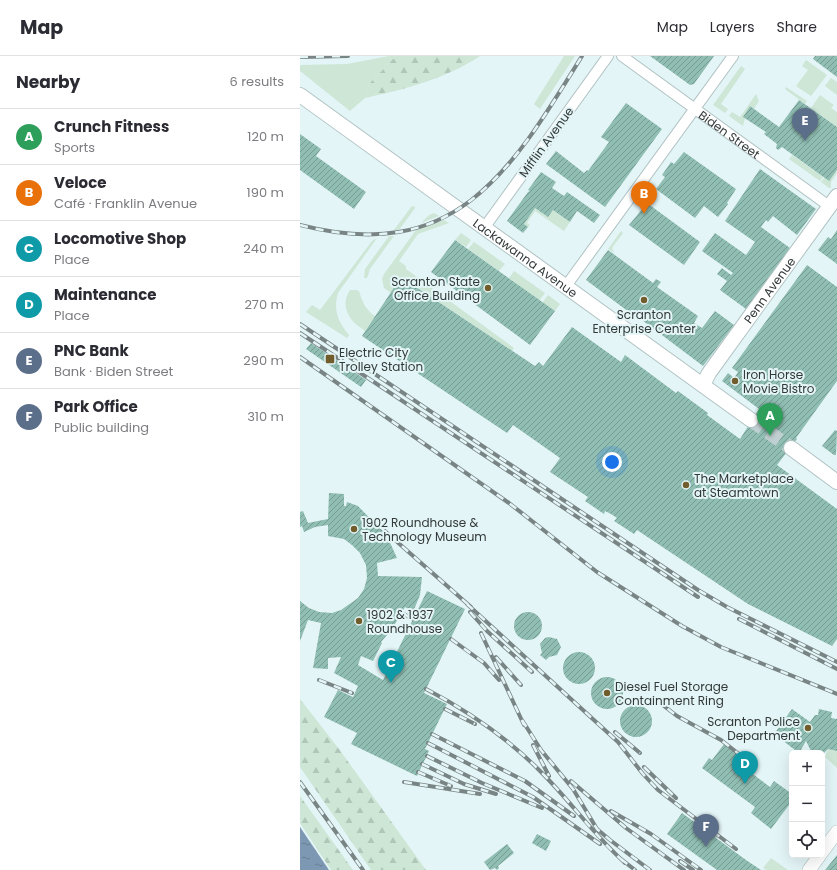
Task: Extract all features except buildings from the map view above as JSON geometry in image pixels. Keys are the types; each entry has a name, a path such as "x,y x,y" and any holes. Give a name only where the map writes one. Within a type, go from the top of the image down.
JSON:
{"main road":[{"name":"Lackawanna Avenue","path":"300,95 751,420"},
{"name":"Penn Avenue","path":"703,385 709,374 834,205"},
{"path":"791,448 837,482"}],"street":[{"name":"Mifflin Avenue","path":"484,228 608,56"},
{"name":"Biden Street","path":"622,56 834,205"},
{"path":"566,286 733,56"},
{"path":"825,848 837,832"},
{"path":"809,870 818,858"}],"green space":[{"path":"396,56 369,84 365,98 350,111 300,71 300,65 347,64"},
{"path":"396,56 480,56 439,77 395,91 365,98 369,84"},
{"path":"564,56 575,56 540,109 534,104"},
{"path":"806,60 827,75 811,96 796,86 808,70 802,66"},
{"path":"741,66 745,69 721,104 728,109 725,113 713,105"},
{"path":"831,78 837,82 837,95 825,86"},
{"path":"786,87 807,101 805,104 785,89"},
{"path":"756,94 759,101 754,109 750,106 743,117 745,118 743,126 729,116 732,112 740,117"},
{"path":"820,95 834,105 831,108 837,112 837,127 811,108"},
{"path":"792,155 823,177 820,181 789,159"},
{"path":"836,171 837,173 831,182 831,188 821,182 824,178 829,181"},
{"path":"414,206 415,208 399,230 394,230 411,207"},
{"path":"535,208 548,217 553,210 570,222 564,231 535,211 527,223 530,225 528,227 524,224"},
{"path":"434,213 439,216 421,223 429,215"},
{"path":"444,220 449,223 418,234 399,261 406,266 406,269 514,348 512,351 402,277 391,293 384,288 382,279 384,274 416,230"},
{"path":"621,231 623,233 612,248 614,253 608,249"},
{"path":"461,233 471,240 466,247 455,240"},
{"path":"389,236 394,236 370,269 367,278 364,278 365,269"},
{"path":"377,238 338,293 336,310 339,320 349,335 347,338 306,312 312,305 320,310 372,241"},
{"path":"474,242 505,264 499,271 468,249"},
{"path":"514,271 545,293 539,301 509,278"},
{"path":"350,290 359,291 365,305 375,316 365,331 351,319 348,314 346,302"},
{"path":"548,295 560,304 555,311 542,303"},
{"path":"300,699 339,749 426,870 371,870 300,767"},
{"path":"828,749 837,751 837,768 825,757"},
{"path":"300,796 353,870 331,870 300,823"},
{"path":"771,858 788,870 767,870 763,868"}],"water":[{"path":"300,827 329,870 300,870"}],"tunnel":[{"path":"751,420 791,448"}],"railway":[{"path":"300,57 348,56"},
{"path":"300,225 354,234 399,232 438,220 472,199 502,171 529,137 556,98 582,56"},
{"path":"300,324 698,590 727,607 837,662"},
{"path":"300,333 698,597"},
{"path":"300,357 509,503 597,572 682,626 721,647 837,694"},
{"path":"378,525 471,607"},
{"path":"467,604 618,742 643,774 658,790 736,849"},
{"path":"470,612 487,631 532,672"},
{"path":"402,613 413,619"},
{"path":"739,619 837,669"},
{"path":"481,633 524,725"},
{"path":"451,639 484,663 499,680"},
{"path":"496,657 521,685"},
{"path":"319,680 352,693"},
{"path":"426,689 472,716 502,737 516,749 553,784 603,841 625,863"},
{"path":"655,699 677,716 721,740 753,765"},
{"path":"445,709 475,724"},
{"path":"522,720 541,750 573,789 597,829 650,870"},
{"path":"615,732 640,753"},
{"path":"432,734 525,781 574,816"},
{"path":"428,743 533,797 600,844"},
{"path":"533,745 549,776"},
{"path":"427,756 482,783 542,808"},
{"path":"422,764 464,784 496,794"},
{"path":"644,767 676,798"},
{"path":"418,772 451,786"},
{"path":"571,781 626,828 684,870"},
{"path":"300,782 363,870"},
{"path":"404,782 480,794"},
{"path":"611,811 651,834 701,870"},
{"path":"621,859 635,870"},
{"path":"680,861 693,870"}],"place":[{"name":"PNC Bank","path":"805,141"},
{"name":"Veloce","path":"644,214"},
{"name":"Scranton State Office Building","path":"488,288"},
{"name":"Scranton Enterprise Center","path":"644,300"},
{"name":"Electric City Trolley Station","path":"330,359"},
{"name":"Iron Horse Movie Bistro","path":"735,381"},
{"name":"Crunch Fitness","path":"770,436"},
{"name":"The Marketplace at Steamtown","path":"686,485"},
{"name":"1902 Roundhouse & Technology Museum","path":"354,529"},
{"name":"1902 & 1937 Roundhouse","path":"359,621"},
{"name":"Locomotive Shop","path":"391,683"},
{"name":"Diesel Fuel Storage Containment Ring","path":"607,693"},
{"name":"Scranton Police Department","path":"808,728"},
{"name":"Maintenance","path":"745,784"},
{"name":"Park Office","path":"706,847"}]}
